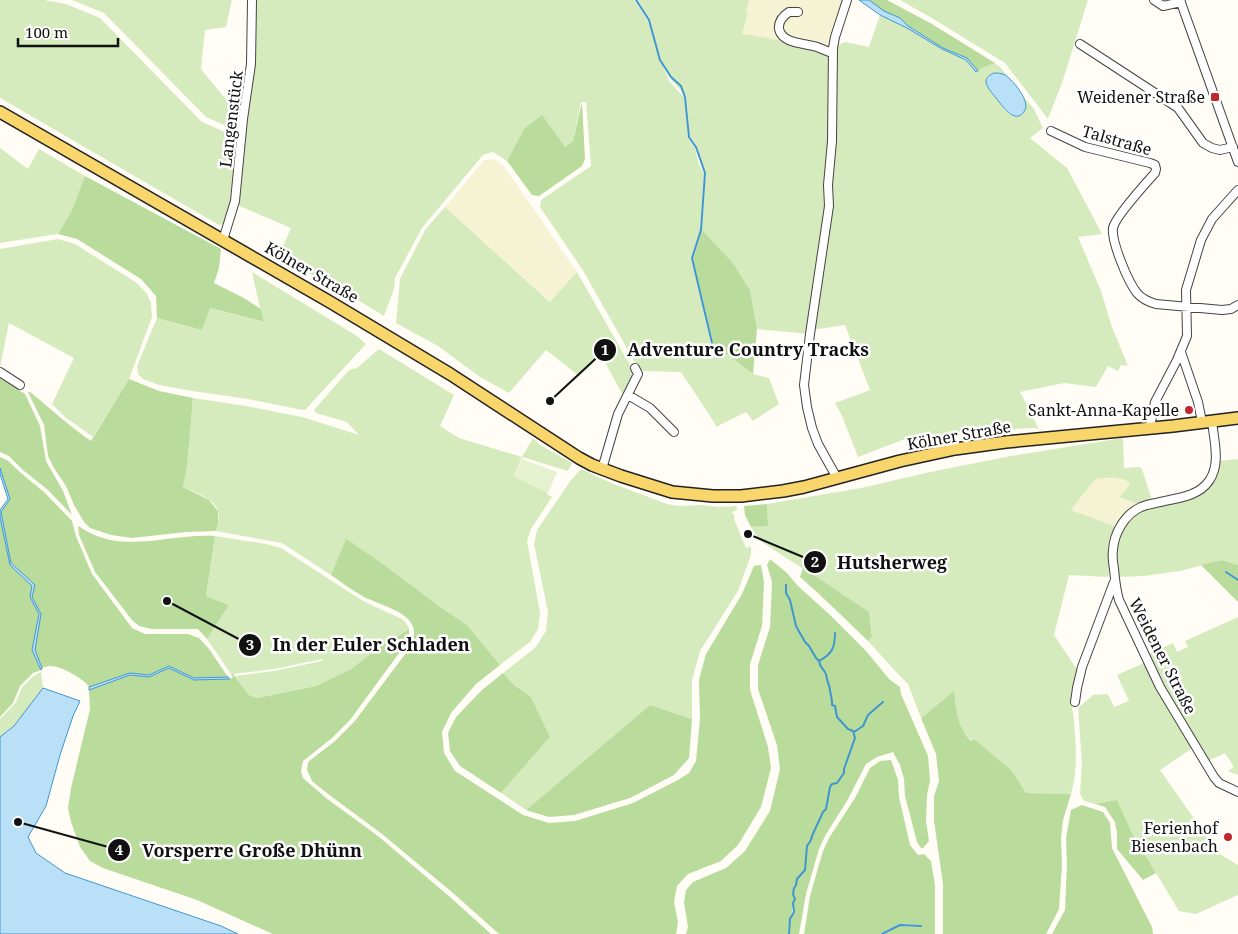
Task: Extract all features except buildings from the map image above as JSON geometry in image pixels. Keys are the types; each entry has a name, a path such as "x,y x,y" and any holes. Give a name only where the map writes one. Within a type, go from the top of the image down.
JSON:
{"main road":[{"name":"Kölner Straße","path":"0,112 377,329 450,374 578,458 636,482 672,492 713,496 741,496 775,492 804,487 900,461 955,450 1006,442 1238,418"}],"street":[{"name":"Langenstück","path":"223,240 235,201 243,119 251,64 252,0"},
{"path":"837,478 818,444 810,422 804,384 829,206 828,185 832,141 832,53 847,0"},
{"path":"1154,0 1163,6 1180,1 1238,162"},
{"path":"798,12 789,12 782,17 779,26 782,35 789,40 818,47 832,53"},
{"path":"1080,44 1178,108 1204,144 1220,150 1233,147"},
{"name":"Talstraße","path":"1051,131 1085,148 1150,163 1155,166 1155,173 1118,218 1113,227 1113,241 1130,284 1138,294 1147,301 1156,304 1188,307"},
{"path":"1152,428 1151,422 1155,402 1188,336 1186,290 1205,231 1212,219 1238,190"},
{"path":"1188,307 1222,310 1238,305"},
{"name":"Weidener Straße","path":"1180,352 1207,422 1216,461 1215,468 1208,482 1203,487 1189,495 1141,507 1122,523 1117,531 1112,551 1116,591 1160,687 1214,777 1219,783 1238,792"},
{"path":"602,469 618,414 638,374 635,368"},
{"path":"0,372 20,386"},
{"path":"628,395 650,408 674,432"},
{"path":"1075,702 1082,667 1115,580"}],"shaded area":[{"path":"749,0 845,0 830,57 741,34 748,13 746,12"},
{"path":"494,159 504,166 577,272 551,302 445,207 484,160"},
{"path":"1109,477 1130,482 1126,490 1119,497 1140,505 1117,527 1071,510 1095,479"}],"green space":[{"path":"0,0 44,0 66,4 100,18 202,122 232,135 237,143 232,200 223,224 219,225 0,98"},
{"path":"72,0 232,0 226,27 205,30 201,69 240,117 239,125 233,129 206,117 104,13"},
{"path":"255,0 634,0 648,21 660,60 670,82 684,97 688,137 695,147 698,162 704,174 700,230 691,257 711,345 713,344 753,374 769,378 779,404 753,421 746,412 716,427 681,372 643,371 634,361 584,272 540,207 541,200 591,166 586,102 581,102 573,141 565,147 524,129 507,161 493,152 483,155 422,228 395,278 394,289 384,316 343,291 278,258 291,228 237,205"},
{"path":"637,0 749,0 746,12 748,13 742,34 803,45 830,57 827,205 809,334 757,329 750,290 733,263 702,230 706,173 700,161 697,146 690,136 686,96 672,81 661,60 650,20"},
{"path":"869,0 887,0 932,24 995,63 978,71 967,58 943,48 908,26 900,18 881,10"},
{"path":"900,0 1088,0 1062,83 1048,119 1005,63"},
{"path":"880,15 966,60 976,72 995,63 1000,67 1010,79 1003,74 997,73 988,77 987,86 1008,113 1012,115 1025,111 1026,104 1023,96 1034,109 1043,128 1030,138 1067,168 1102,234 1078,237 1101,291 1112,327 1128,366 1121,365 1118,371 1108,366 1096,387 1064,383 1020,392 1039,429 969,432 905,439 858,457 835,403 870,390 845,325 812,330 826,242 834,47 845,42 869,47"},
{"path":"582,102 585,159 582,166 539,196 532,195 507,161 524,129 542,115 565,147 573,141"},
{"path":"0,148 28,169 39,149 85,176 72,210 58,234 0,243"},
{"path":"85,176 221,249 219,268 214,283 261,309 264,322 210,308 202,330 157,318 156,296 141,279 77,239 58,234 72,210"},
{"path":"445,207 550,302 577,272 634,372 633,380 624,397 601,355 579,376 546,350 509,393 480,377 438,346 396,323 400,279 425,230"},
{"path":"702,230 733,263 750,290 757,329 753,374 713,344 693,258"},
{"path":"58,239 75,244 137,283 147,294 151,303 152,317 129,379 93,437 65,417 52,404 74,358 9,323 0,367 0,249"},
{"path":"252,272 357,336 366,344 305,410 159,385 143,379 138,374 137,366 157,318 202,330 209,308 263,322"},
{"path":"379,349 454,395 440,426 459,438 522,457 514,476 548,493 552,497 531,529 527,541 540,613 538,629 530,642 500,665 467,625 347,540 331,575 282,543 216,531 219,516 213,503 204,496 183,487 187,467 193,398 302,417 359,435 347,422 316,413 314,410 349,370 357,368"},
{"path":"0,377 25,394 40,426 46,461 63,491 72,515 48,490 9,456 0,452"},
{"path":"129,379 159,391 193,398 187,467 183,487 209,500 218,511 216,531 132,538 111,535 90,528 74,505 66,486 48,456 44,425 28,392 91,441"},
{"path":"533,438 540,445 572,463 568,471 522,457"},
{"path":"1123,438 1124,468 1139,467 1142,469 1151,497 1150,502 1140,505 1119,497 1126,490 1130,482 1116,478 1095,479 1071,510 1117,527 1110,552 1108,577 1069,575 1054,635 1078,671 1071,694 1076,758 1071,794 1026,793 1012,771 972,741 962,730 956,712 953,692 921,718 908,684 868,641 872,637 869,612 759,540 751,527 768,526 767,504 861,488 1011,456"},
{"path":"0,457 7,460 45,493 72,521 76,536 92,574 132,628 145,634 188,634 199,638 228,677 194,678 169,666 149,675 130,673 89,687 82,680 65,670 54,666 42,668 35,650 41,614 32,597 34,585 11,563 1,512 10,499 0,468"},
{"path":"522,459 557,472 548,493 514,476"},
{"path":"1238,459 1238,565 1222,560 1180,571 1144,576 1117,577 1115,551 1120,532 1129,519 1141,510 1198,494 1218,461"},
{"path":"581,469 611,483 667,504 679,506 736,506 737,510 732,512 735,517 734,519 746,548 751,546 751,555 738,591 700,651 692,680 692,719 650,705 526,810 501,793 550,737 531,697 514,685 503,673 536,647 546,631 548,612 534,544 537,530 571,480"},
{"path":"767,504 768,526 751,527 745,515 744,506"},
{"path":"0,517 10,564 32,586 30,597 39,614 32,650 41,670 33,673 20,686 13,703 0,717"},
{"path":"78,526 96,536 129,542 215,536 206,596 229,605 207,639 198,629 152,629 139,626 132,620 95,572 79,535"},
{"path":"215,536 281,548 363,601 402,619 409,629 374,651 351,669 316,686 257,698 249,695 235,676 274,671 322,661 322,659 274,669 231,674 207,639 229,605 206,596"},
{"path":"346,539 467,625 500,665 476,684 451,713 442,732 444,753 455,771 523,815 549,823 575,821 633,803 689,773 696,761 700,719 699,680 706,654 742,594 754,566 761,565 764,582 762,626 750,664 750,690 768,747 771,768 761,807 738,845 721,861 688,874 677,886 674,902 678,922 676,934 499,934 382,834 312,781 307,770 308,762 335,741 354,722 409,649 414,636 413,626 403,615 364,597 331,575"},
{"path":"770,559 829,614 867,652 889,679 900,687 901,694 928,756 930,781 927,795 926,821 929,841 923,848 917,842 905,796 904,779 900,765 893,752 877,757 866,764 819,849 806,894 799,934 789,934 794,912 793,904 788,934 686,934 688,927 684,902 686,890 693,882 726,868 745,851 770,811 780,769 777,745 758,689 758,665 770,627 772,582 767,565"},
{"path":"1222,560 1238,565 1238,579 1225,572 1238,581 1238,602 1201,565"},
{"path":"803,568 869,612 872,637 868,641 800,577"},
{"path":"1238,617 1238,775 1228,771 1234,767 1225,753 1208,761 1163,687 1147,655 1173,643 1177,652 1188,647 1185,641"},
{"path":"409,629 409,637 405,645 350,720 332,738 303,761 301,771 303,778 326,798 378,836 491,934 273,934 197,900 103,868 90,861 80,847 68,808 90,709 89,690 130,675 149,677 169,668 194,680 230,679 233,677 231,674 233,674 249,695 257,698 316,686 351,669 374,651"},
{"path":"1144,663 1157,688 1194,747 1160,770 1218,853 1238,865 1238,895 1196,914 1179,911 1132,833 1117,801 1095,804 1084,801 1080,794 1082,764 1078,708 1093,695 1108,694 1114,707 1129,701 1117,675"},
{"path":"41,672 43,688 14,726 0,737 0,719 16,702 22,687"},
{"path":"503,673 514,685 531,697 550,737 501,793 460,766 450,751 448,733 456,717 482,690"},
{"path":"954,691 958,718 966,735 971,741 975,740 1012,771 1026,793 1071,794 1063,820 1061,838 1062,865 1059,909 1046,934 943,934 943,884 934,821 934,796 939,781 936,754 921,718"},
{"path":"650,705 692,719 689,758 674,775 630,798 574,815 549,817 526,810"},
{"path":"891,760 898,780 899,797 910,845 918,855 924,854 931,861 935,885 935,934 884,934 900,926 922,927 922,925 900,924 880,934 804,934 810,896 823,851 829,838 855,798 870,768 880,761"},
{"path":"1117,800 1132,833 1156,873 1143,880 1117,849 1115,822 1105,807 1095,804"},
{"path":"1082,805 1103,812 1110,823 1112,848 1152,927 1153,934 1052,934 1065,910 1066,838 1071,810"}],"water":[{"path":"859,0 869,0 884,11 900,18 908,26 943,48 967,58 978,71 976,72 966,60 942,49 907,28 880,15"},
{"path":"994,73 1005,75 1020,91 1026,106 1021,115 1013,116 1009,113 990,90 986,80 988,76"},
{"path":"0,468 10,499 1,512 11,563 35,585 32,597 41,614 35,650 42,668 41,670 32,650 39,614 30,597 32,586 10,565 0,517 0,510 8,499"},
{"path":"169,666 194,678 228,677 230,679 194,680 169,668 149,677 130,675 89,690 89,687 130,673 149,675"},
{"path":"43,688 80,701 60,755 46,806 28,837 36,853 65,873 221,926 238,934 0,934 0,737 14,726"}],"waterway":[{"path":"636,0 649,20 660,60 671,77 681,86 685,97 689,137 696,147 705,173 701,230 692,258 712,343"},
{"path":"1226,572 1238,580"},
{"path":"786,585 786,593 790,600 796,626 826,674 832,705 835,706 837,717 848,729 853,731 855,738 844,773 837,783 832,784 830,787 826,809 807,846 805,870 797,879 794,888 794,912 790,919 789,934"},
{"path":"819,661 832,650 835,633"},
{"path":"854,732 863,726 868,715 883,702"},
{"path":"882,934 900,925 921,926"}],"place":[{"name":"Weidener Straße","path":"1215,97"},
{"name":"Adventure Country Tracks","path":"550,401"},
{"name":"Sankt-Anna-Kapelle","path":"1189,410"},
{"name":"Hutsherweg","path":"748,534"},
{"name":"In der Euler Schladen","path":"167,601"},
{"name":"Vorsperre Große Dhünn","path":"18,822"},
{"name":"Ferienhof Biesenbach","path":"1228,837"}]}
